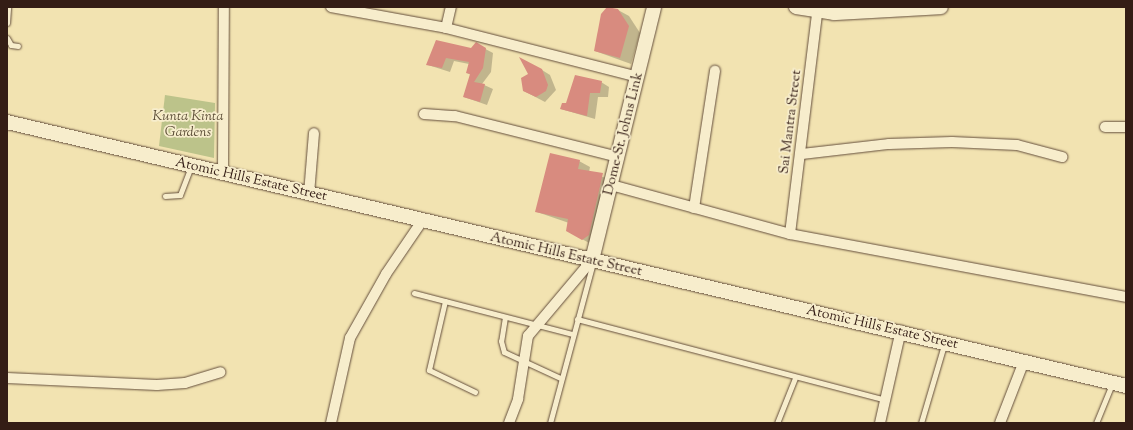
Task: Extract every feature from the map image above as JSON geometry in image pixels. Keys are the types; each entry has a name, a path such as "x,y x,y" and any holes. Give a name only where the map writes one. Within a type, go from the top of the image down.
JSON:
{"main road":[{"name":"Dome-St. Johns Link","path":"593,261 654,7"},
{"path":"796,7 817,13 941,7"},
{"name":"Atomic Hills Estate Street","path":"7,122 223,172 309,194 593,261 901,330 1126,386"}],"street":[{"path":"223,172 224,7"},
{"path":"331,7 446,28 638,77"},
{"path":"446,28 451,7"},
{"name":"Sai Mantra Street","path":"790,234 802,154 817,13"},
{"path":"694,208 715,71"},
{"path":"424,114 455,116 618,157"},
{"path":"1104,127 1126,127"},
{"path":"309,194 314,133"},
{"path":"802,154 889,144 952,142 1017,145 1062,157"},
{"path":"611,185 790,234 1126,297"},
{"path":"330,423 350,338 386,274 422,221"},
{"path":"509,423 526,363 528,336 535,326 575,284 593,261"},
{"path":"880,423 901,330"},
{"path":"1000,423 1024,361"},
{"path":"7,378 157,385 185,383 220,372"}],"lane":[{"path":"7,23 8,7"},
{"path":"7,38 11,44 18,46"},
{"path":"165,196 180,195 192,165"},
{"path":"550,423 560,378 593,261"},
{"path":"414,293 535,326 572,334"},
{"path":"445,301 429,370 475,392"},
{"path":"505,317 502,349 507,356 560,378"},
{"path":"577,319 795,378 885,400"},
{"path":"921,423 945,342"},
{"path":"777,423 795,378"},
{"path":"1096,423 1112,383"}],"green space":[{"name":"Kunta Kinta Gardens","path":"165,95 215,103 214,158 159,146"}],"building":[{"path":"607,7 618,9 629,26 620,58 594,51 601,14"},
{"path":"436,40 471,48 476,42 486,48 483,68 474,82 485,84 480,102 463,97 470,74 466,73 469,62 446,58 442,68 426,65"},
{"path":"519,57 542,69 548,85 546,91 536,97 523,91 521,78 528,74"},
{"path":"575,75 602,81 600,93 590,93 587,116 560,109 562,103 566,103"},
{"path":"550,153 580,160 578,169 603,173 589,235 582,240 566,231 568,219 535,212"}]}
